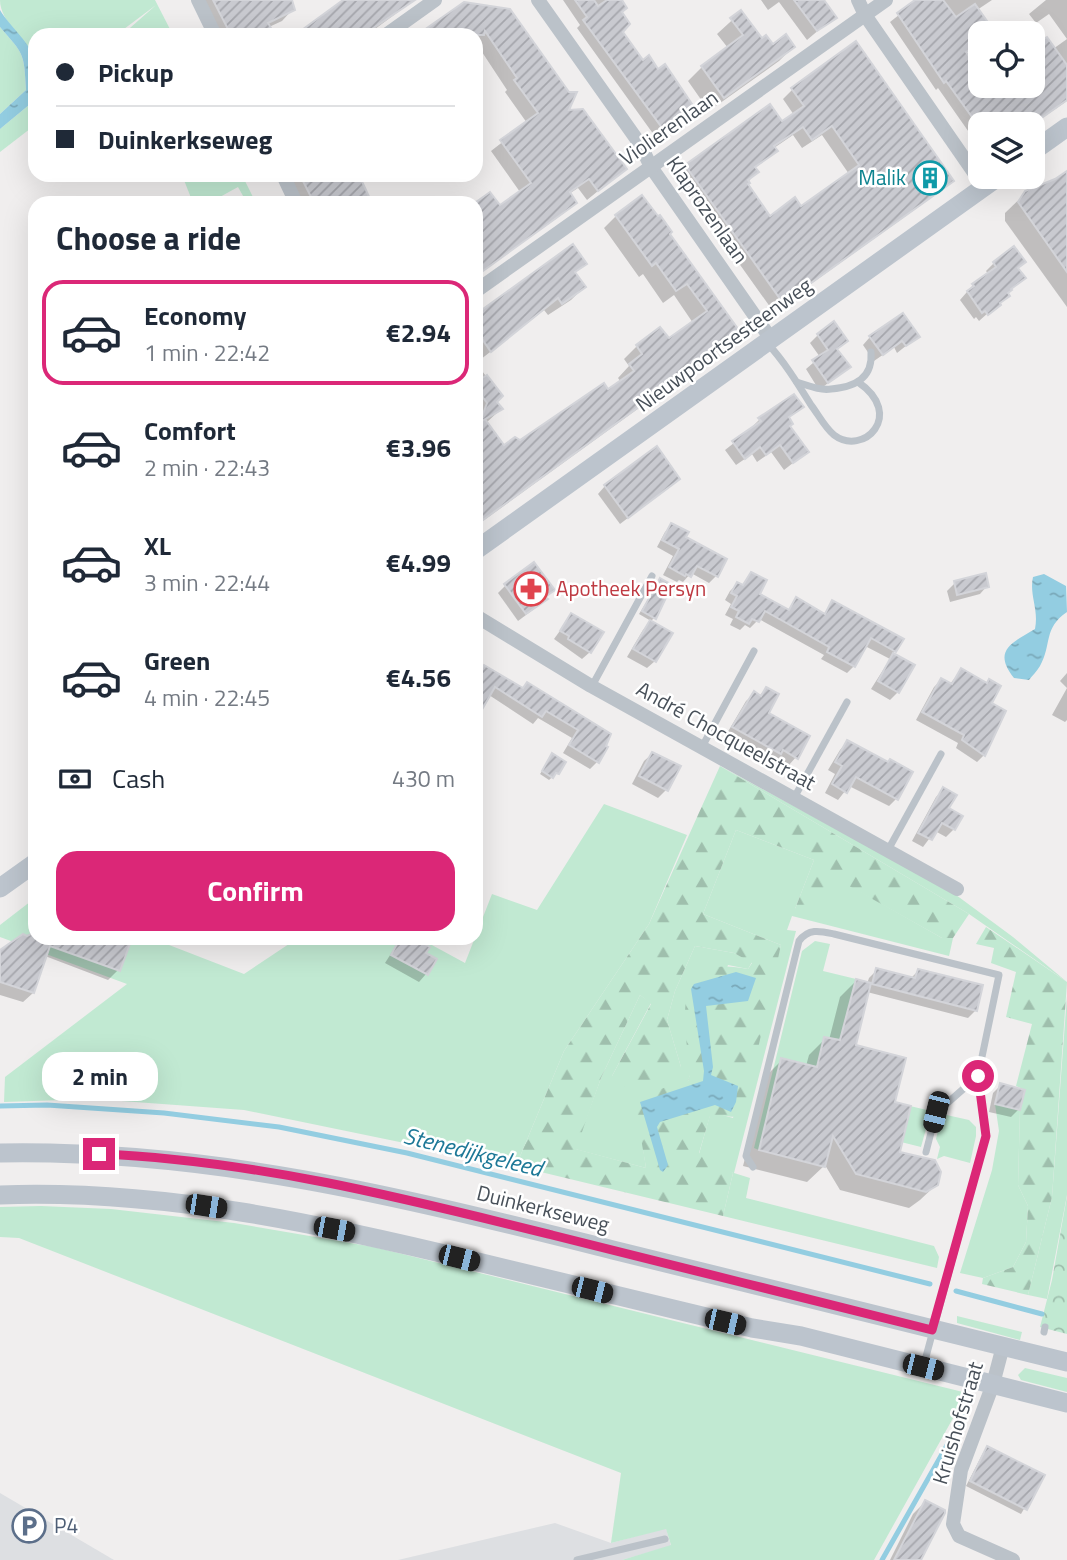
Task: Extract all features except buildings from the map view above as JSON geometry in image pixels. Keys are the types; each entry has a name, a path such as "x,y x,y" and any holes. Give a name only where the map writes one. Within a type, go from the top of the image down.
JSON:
{"main road":[{"path":"1045,143 1067,127"},
{"name":"Nieuwpoortsesteenweg","path":"483,545 981,189"},
{"path":"0,888 28,868"},
{"path":"0,1146 51,1152"},
{"name":"Duinkerkseweg","path":"0,1153 51,1152 179,1160 322,1182 473,1215 1067,1362"},
{"path":"0,1195 114,1197 206,1206 288,1220 380,1238 752,1328 801,1336 1067,1403"}],"street":[{"path":"198,0 212,28"},
{"path":"396,28 435,0"},
{"name":"Klaprozenlaan","path":"538,0 640,144 651,167 769,340"},
{"path":"858,0 865,15 968,152"},
{"name":"Violierenlaan","path":"483,286 886,0"},
{"name":"André Chocqueelstraat","path":"483,620 591,686 957,889"},
{"name":"Kruishofstraat","path":"1003,1346 993,1384 961,1470 953,1524 959,1536 1013,1560"}],"lane":[{"path":"769,340 835,436 845,440 859,440 873,432 880,422 881,411 875,398 858,382"},
{"path":"797,382 830,390 858,382 867,376 872,362 871,352"},
{"path":"591,686 652,576"},
{"path":"702,747 754,651"},
{"path":"794,798 847,702"},
{"path":"887,851 942,754"},
{"path":"753,1167 746,1156 799,941 809,932 834,934 999,975 978,1076 986,1136 923,1367"},
{"path":"926,1152 936,1112 978,1076"},
{"path":"577,1560 665,1539"}],"shaded area":[{"name":"P4","path":"0,1493 114,1560 0,1560"},
{"path":"555,1523 611,1543 666,1528 671,1546 622,1560 398,1560"}],"green space":[{"path":"0,0 155,0 169,28 130,28 156,5 125,28 28,28 28,48 9,24"},
{"path":"0,27 21,55 26,90 0,114"},
{"path":"28,106 28,130 0,152 0,129"},
{"path":"185,182 246,182 252,196 243,196 238,187 222,196 190,196"},
{"path":"720,766 952,892 1013,937 1067,982 969,914"},
{"path":"720,766 969,914 953,938 942,938 833,877 823,908 795,909 814,860 736,830 703,914 781,945 743,1116 710,1116 699,1153 733,1173 723,1216 516,1166 564,1051 649,924","holes":["695,946 734,953 752,963 748,969 722,966 704,971 693,981 687,996 685,1013 690,1074 688,1081 636,1096 646,1168 576,1149 601,1078 640,995 651,1004 612,1076 623,1087 673,1076 681,1067 667,1020 675,991"]},
{"path":"604,804 687,835 649,924 564,1051 516,1166 244,1110 94,1099 4,1102 5,1077 127,984 0,937 0,925 28,903 28,945 169,945 244,974 288,945 432,945 465,963 472,945 483,945 483,917 492,894 537,910"},
{"path":"736,830 814,860 795,909 833,876 942,938 953,938 949,956 792,916 787,930 796,931 734,1173 750,1178 746,1198 934,1246 939,1257 937,1268 723,1216 733,1173 699,1154 710,1115 719,1114 733,1118 781,945 703,914"},
{"path":"986,927 1067,982 1052,1197 1028,1295 982,1284 983,1278 1013,1267 1026,1242 1028,1206 1018,1185 1020,1110 1025,1090 1016,1086 1032,1024 1006,1017 1016,972 991,963 994,948 976,944"},
{"path":"815,941 830,944 823,971 856,979 840,1040 817,1067 781,1058 759,1150 754,1148 802,951"},
{"path":"695,946 734,953 752,962 748,969 728,965 688,1081 643,1148 646,1168 575,1149 601,1078 640,995 651,1003 612,1076 681,1067 667,1020 675,991"},
{"path":"1067,996 1067,1195 1047,1299 1028,1295 1052,1197"},
{"path":"995,1104 1020,1110 1018,1185 1028,1206 1026,1242 1013,1267 983,1278 960,1273 992,1170 999,1131"},
{"path":"910,1106 931,1111 921,1147 901,1142"},
{"path":"942,1114 969,1120 976,1127 970,1163 944,1156 937,1159 940,1147 936,1139"},
{"path":"1067,1196 1067,1334 1040,1327 1052,1280"},
{"path":"0,1207 111,1209 234,1223 374,1247 967,1393 874,1560 622,1560 671,1545 666,1529 611,1543 621,1473 19,1238 0,1237"},
{"path":"957,1316 1022,1332 1020,1340 957,1323"},
{"path":"1025,1368 1067,1378 1067,1392 1021,1380 1018,1375"}],"water":[{"path":"0,10 28,46 28,106 0,129 0,114 26,90 21,55 0,27"},
{"path":"1044,574 1066,586 1067,612 1054,624 1044,658 1036,672 1029,680 1014,678 1005,660 1005,654 1012,643 1035,629 1033,577"},
{"path":"736,972 756,978 748,1001 706,1006 713,1067 711,1075 738,1086 736,1102 731,1112 715,1105 660,1122 657,1127 668,1165 663,1172 660,1170 640,1102 703,1081 704,1071 691,989 694,984"}],"waterway":[{"name":"Stenedijkgeleed","path":"0,1106 47,1105 164,1113 279,1127 407,1153 930,1284"},
{"name":"Stenedijkgeleed","path":"956,1291 1042,1314"},
{"path":"882,1560 967,1410"}],"place":[{"name":"Malik","path":"930,178"},
{"name":"Apotheek Persyn","path":"531,589"},
{"name":"P4","path":"29,1526"}],"route":[{"path":"99,1154 179,1160 322,1182 473,1215 932,1330 986,1136 978,1076"}]}
